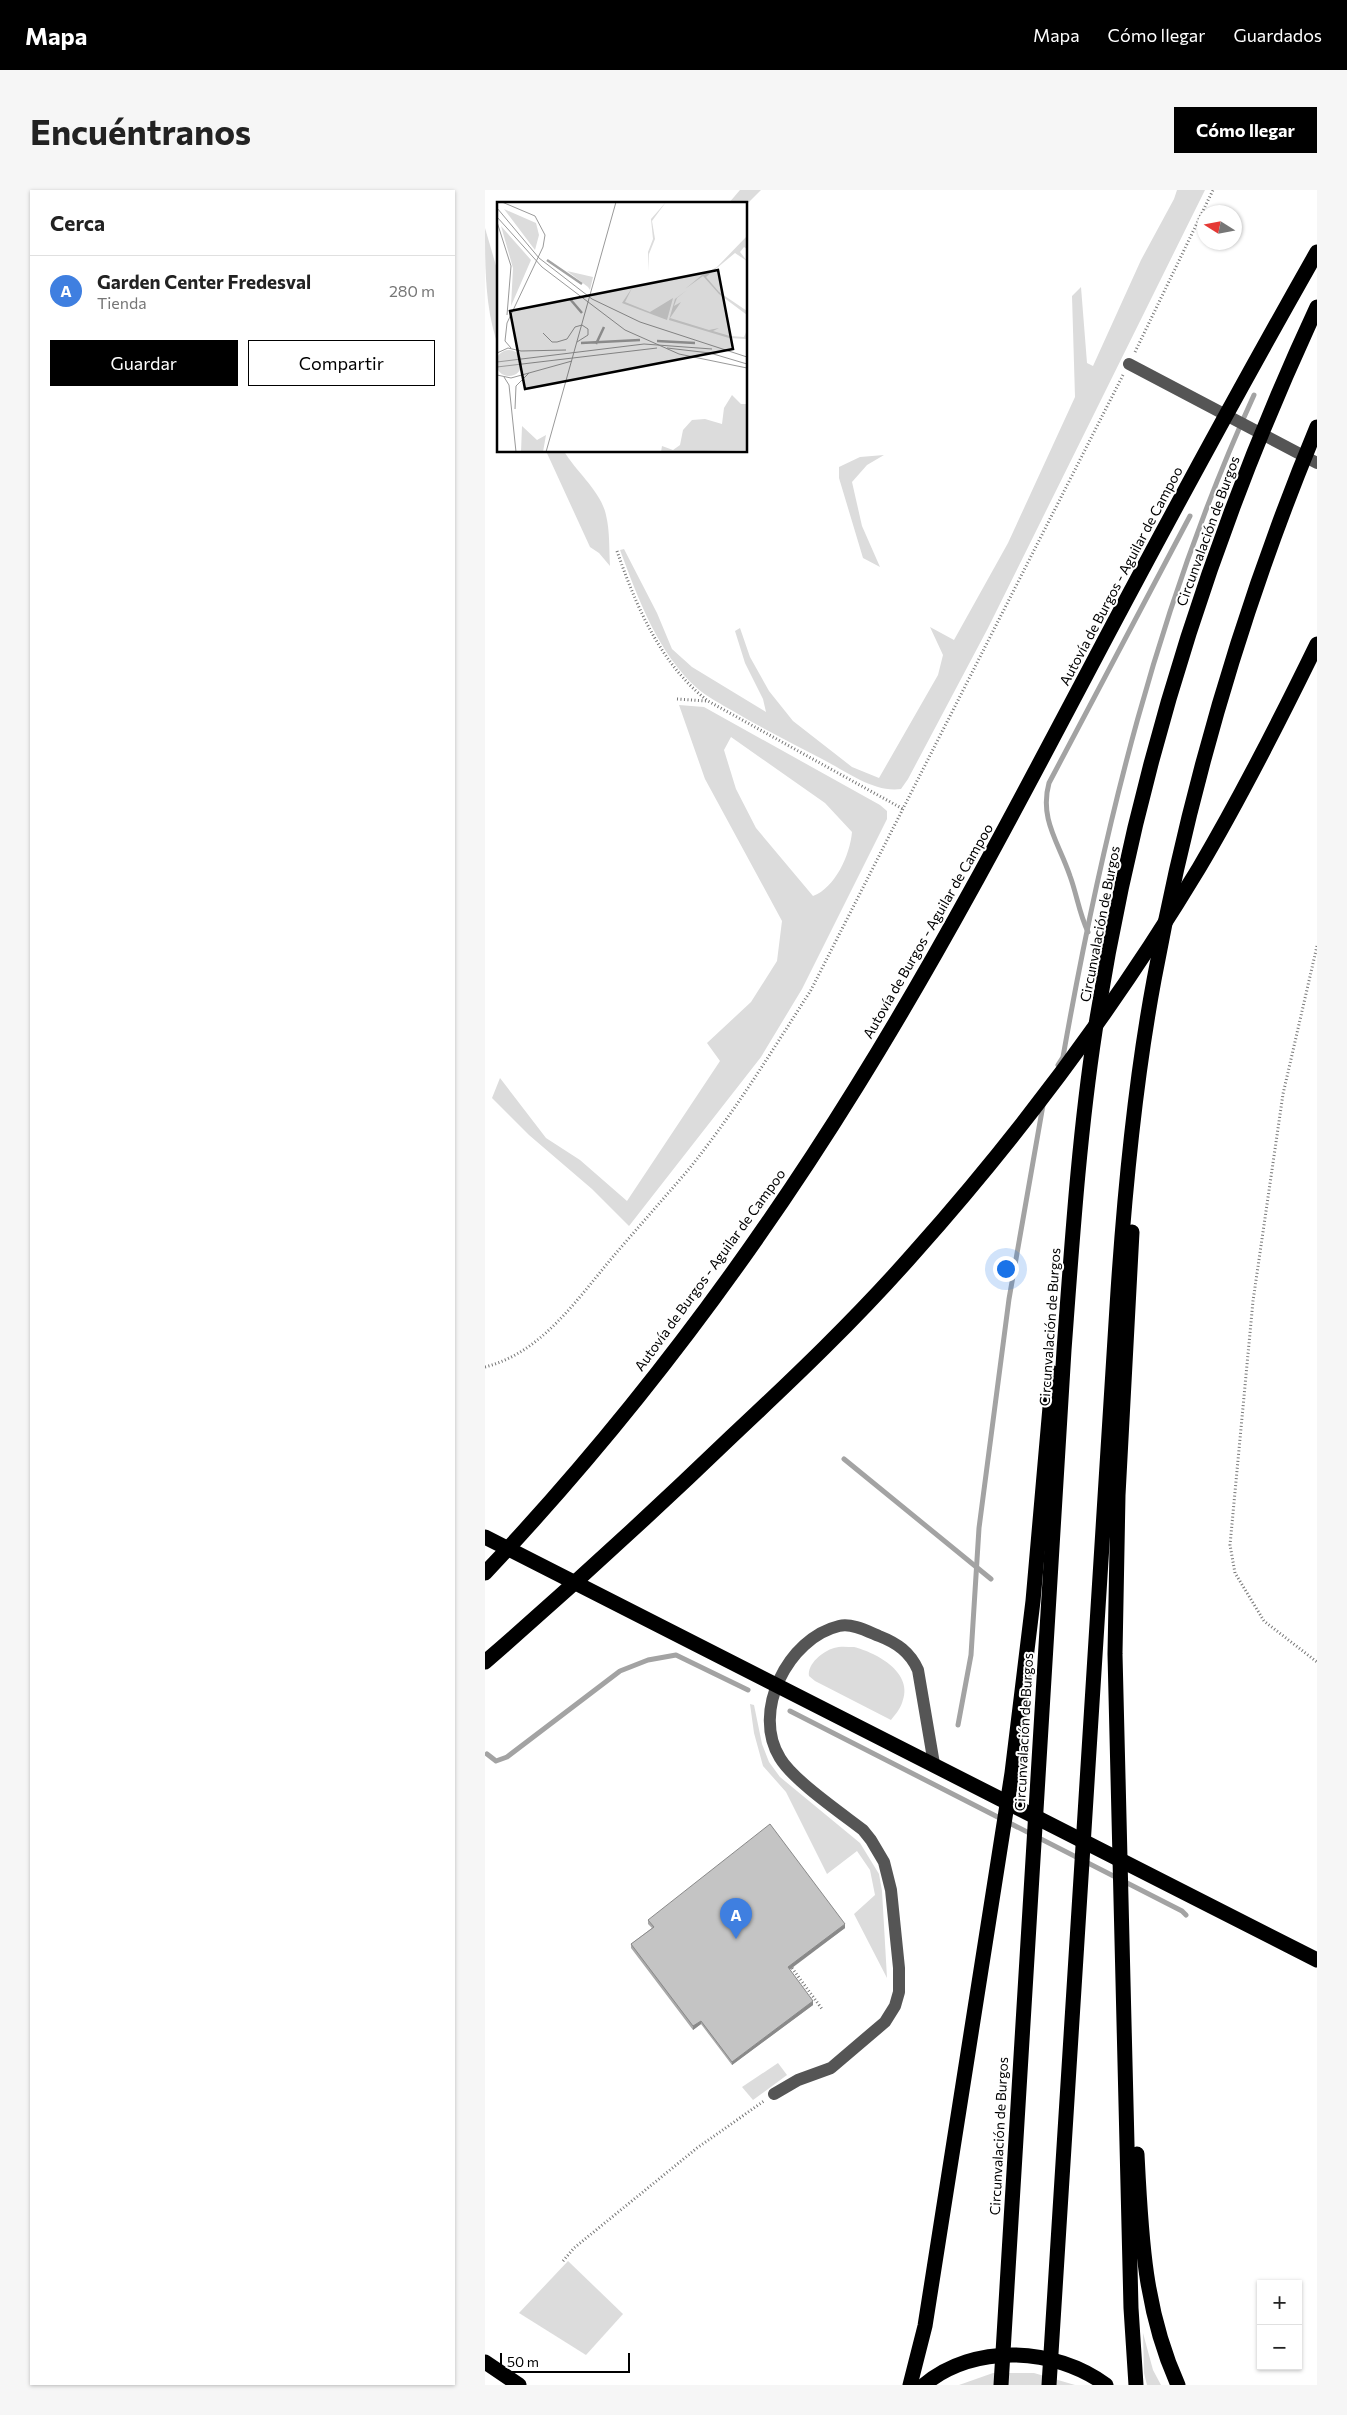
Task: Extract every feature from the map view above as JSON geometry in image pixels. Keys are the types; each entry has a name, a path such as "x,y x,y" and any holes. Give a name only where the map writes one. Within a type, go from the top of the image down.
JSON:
{"highway":[{"name":"Autovía de Burgos - Aguilar de Campoo","path":"486,1572 527,1528 661,1367 782,1200 857,1085 915,989 1009,823 1189,482 1317,252"},
{"name":"Circunvalación de Burgos","path":"1001,2385 1064,1350 1083,1126 1096,1030 1119,905 1141,803 1189,630 1267,419 1317,307"},
{"path":"1049,2385 1119,1274 1129,1156 1141,1064 1164,927 1201,766 1253,596 1317,428"},
{"path":"485,1662 596,1564 761,1410 843,1330 914,1253 971,1187 1078,1049 1181,896 1264,750 1317,644"},
{"path":"1136,2385 1131,2308 1115,1654 1116,1546 1141,1064"},
{"path":"910,2385 925,2326 1011,1773 1032,1610 1060,1296 1083,1126"},
{"path":"485,1537 1317,1960"},
{"path":"1122,1893 1143,2250 1153,2315 1166,2357 1179,2385"},
{"path":"924,2385 961,2364 995,2356 1029,2355 1063,2362 1094,2376 1106,2385"},
{"path":"485,2362 519,2385"}],"street":[{"path":"1129,364 1317,463"},
{"path":"775,2094 798,2080 831,2068 885,2022 895,2006 899,1992 899,1968 891,1890 884,1862 875,1845 863,1830 791,1772 780,1759 771,1733 770,1716 776,1684 790,1661 811,1640 828,1630 840,1626 856,1627 889,1640 913,1658 918,1670 934,1764"}],"path":[{"path":"485,1367 509,1359 524,1351 551,1329 689,1168 758,1074 811,990 1129,364 1213,190"},
{"path":"617,551 635,601 670,662 695,691 708,701 903,809"},
{"path":"677,699 708,701"},
{"path":"1317,946 1283,1094 1253,1301 1230,1545 1235,1573 1264,1621 1317,1662"},
{"path":"792,1968 822,2009"},
{"path":"563,2261 574,2248 697,2148 775,2094"}],"shaded area":[{"path":"740,190 761,190 747,204 747,202 730,202"},
{"path":"1177,190 1205,190 988,628 901,789 881,788 861,780 715,701 698,689 684,675 660,642 642,606 620,550 624,549 657,613 672,649 692,667 766,712 763,699 745,663 735,631 740,628 750,657 769,691 793,721 852,767 879,778 938,675 943,655 930,627 954,640 1008,543 1075,397 1072,296 1081,287 1087,363 1093,366 1141,260"},
{"path":"485,228 497,269 497,342 488,304"},
{"path":"546,452 565,452 594,490 603,506 609,534 610,566 599,553 590,547"},
{"path":"884,455 867,465 852,482 862,526 880,567 863,558 839,478 839,467 860,457"},
{"path":"679,705 704,707 880,805 887,811 887,819 802,989 761,1057 629,1226 592,1189 529,1135 492,1098 500,1078 546,1138 580,1160 627,1201 720,1061 707,1043 751,1002 777,961 782,921 705,779","holes":["731,737 825,803 852,832 851,841 840,870 828,886 813,896 756,828 736,789 724,750"]},
{"path":"836,1647 854,1647 883,1659 899,1674 905,1692 899,1710 891,1720 815,1681 809,1676 813,1663 825,1652"},
{"path":"750,1704 754,1705 762,1744 769,1762 780,1777 860,1843 879,1874 882,1891 887,1978 854,1914 875,1895 870,1870 857,1851 827,1874 786,1792 763,1766 754,1733"},
{"path":"778,2063 787,2075 753,2100 742,2087"},
{"path":"568,2261 623,2314 586,2355 519,2313"},
{"path":"1143,2333 1153,2370 1161,2385 1147,2385 1144,2373"},
{"path":"993,2373 1034,2373 1075,2385 959,2385"}],"building":[{"path":"770,1824 845,1924 788,1967 813,2001 732,2062 701,2021 693,2026 631,1944 654,1927 648,1920"}],"waterway":[{"path":"1058,1065 1063,1057 1096,887 1137,720 1189,555 1220,474 1254,395"},
{"path":"1088,932 1070,876 1048,820 1047,796 1049,783 1190,516"},
{"path":"958,1725 971,1655 979,1528 1009,1299 1043,1105"},
{"path":"844,1459 991,1579"},
{"path":"487,1754 496,1761 507,1757 620,1671 648,1660 676,1655 748,1690"},
{"path":"790,1711 1182,1911 1186,1915"}],"place":[{"name":"Garden Center Fredesval","path":"736,1939"}]}
